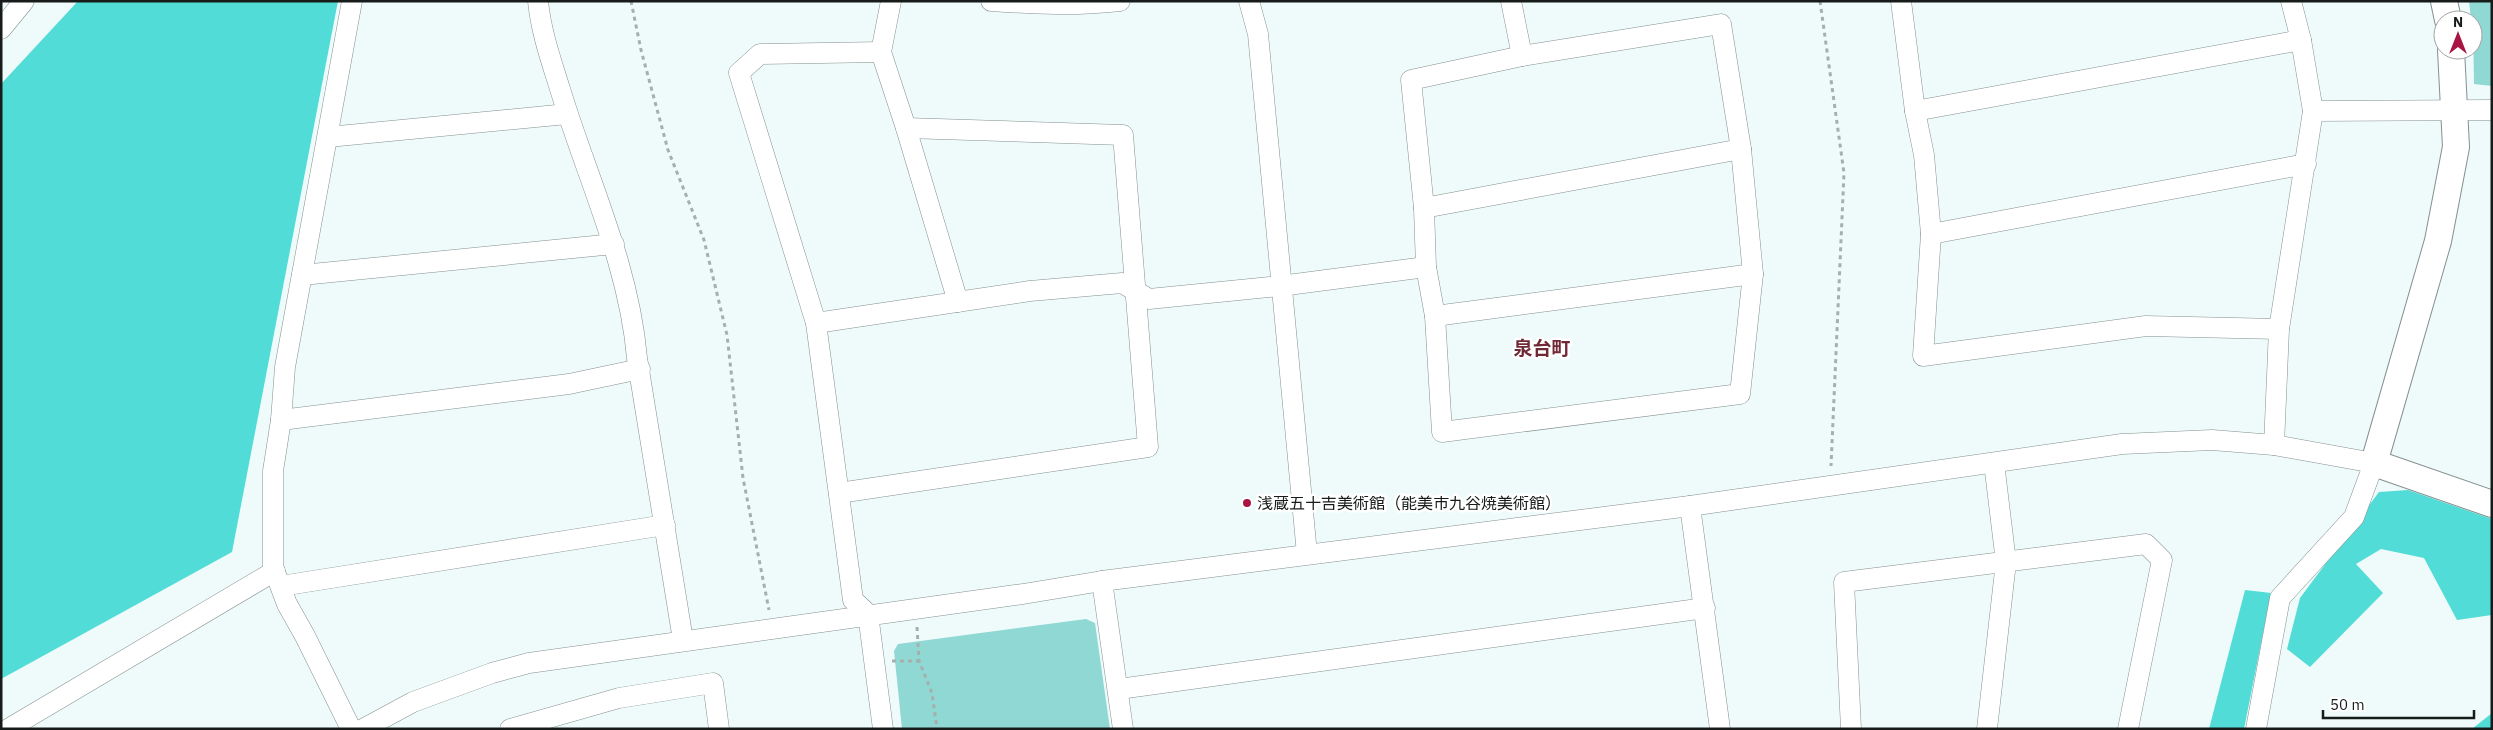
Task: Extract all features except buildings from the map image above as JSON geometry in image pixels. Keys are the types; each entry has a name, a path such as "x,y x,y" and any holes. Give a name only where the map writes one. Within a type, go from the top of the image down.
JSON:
{"main road":[{"path":"2452,60 2456,147 2438,241 2374,463 2492,504"}],"street":[{"path":"1,29 24,1"},
{"path":"351,729 305,636 286,604 273,567 273,471 281,420 285,367 352,1"},
{"path":"538,1 540,24 568,114 614,244 635,332 637,358 683,640"},
{"path":"891,1 881,52 906,128 958,302"},
{"path":"991,1 1040,4 1094,4 1120,1"},
{"path":"1249,1 1258,34 1280,286 1307,554"},
{"path":"1511,1 1522,56"},
{"path":"1901,1 1915,111 1924,155 1931,234 1923,356 2146,326 2279,329"},
{"path":"2274,445 2279,329 2313,111 2301,40 2291,1"},
{"path":"1721,24 1741,149 1753,274 1740,394 1442,432 1435,316 1426,267 1424,208 1411,80 1522,56 1721,24"},
{"path":"1915,111 2301,40"},
{"path":"881,52 760,54 739,72 816,323 853,600 868,614 883,729"},
{"path":"2313,111 2492,110"},
{"path":"328,137 568,114"},
{"path":"840,493 1148,447 1123,135 906,128"},
{"path":"1424,208 1741,149"},
{"path":"1931,234 2306,164"},
{"path":"302,275 614,244"},
{"path":"816,323 1030,292 1122,284 1149,299 1280,286 1426,267"},
{"path":"1435,316 1753,274"},
{"path":"281,420 569,384 640,369"},
{"path":"363,729 413,702 492,673 529,663 683,640 771,630 868,614 1102,581 1690,506 2122,444 2212,440 2274,445 2374,463 2354,517 2280,598 2256,729"},
{"path":"1987,729 2006,562 1994,463"},
{"path":"1690,506 1720,729"},
{"path":"8,729 160,640 278,578 665,525"},
{"path":"1851,729 1844,582 2146,544 2162,560 2128,729"},
{"path":"1102,581 1119,689 1123,729"},
{"path":"1119,689 1705,608"},
{"path":"510,729 619,698 713,683 719,729"}],"path":[{"path":"631,1 641,50 668,150 704,240 727,335 743,478 759,563 767,594 771,630"},
{"path":"1820,1 1844,173 1830,486"},
{"path":"914,609 919,661 932,693 937,729"},
{"path":"875,664 919,661"}],"shaded area":[{"path":"78,1 338,1 232,552 1,679 1,84"},
{"path":"2469,1 2492,1 2492,86 2474,84 2474,60 2483,60 2483,10 2470,10"},
{"path":"2408,490 2492,519 2492,615 2457,620 2424,558 2381,549 2356,564 2383,593 2310,667 2287,649 2300,598 2379,492"},
{"path":"2245,590 2271,593 2244,729 2209,729"},
{"path":"1086,619 1095,623 1110,729 902,729 894,651 898,644"},
{"path":"2492,713 2492,729 2472,729"}],"place":[{"name":"浅蔵五十吉美術館（能美市九谷焼美術館）","path":"1247,503"}],"district":[{"name":"泉台町","path":"1542,348"}]}
